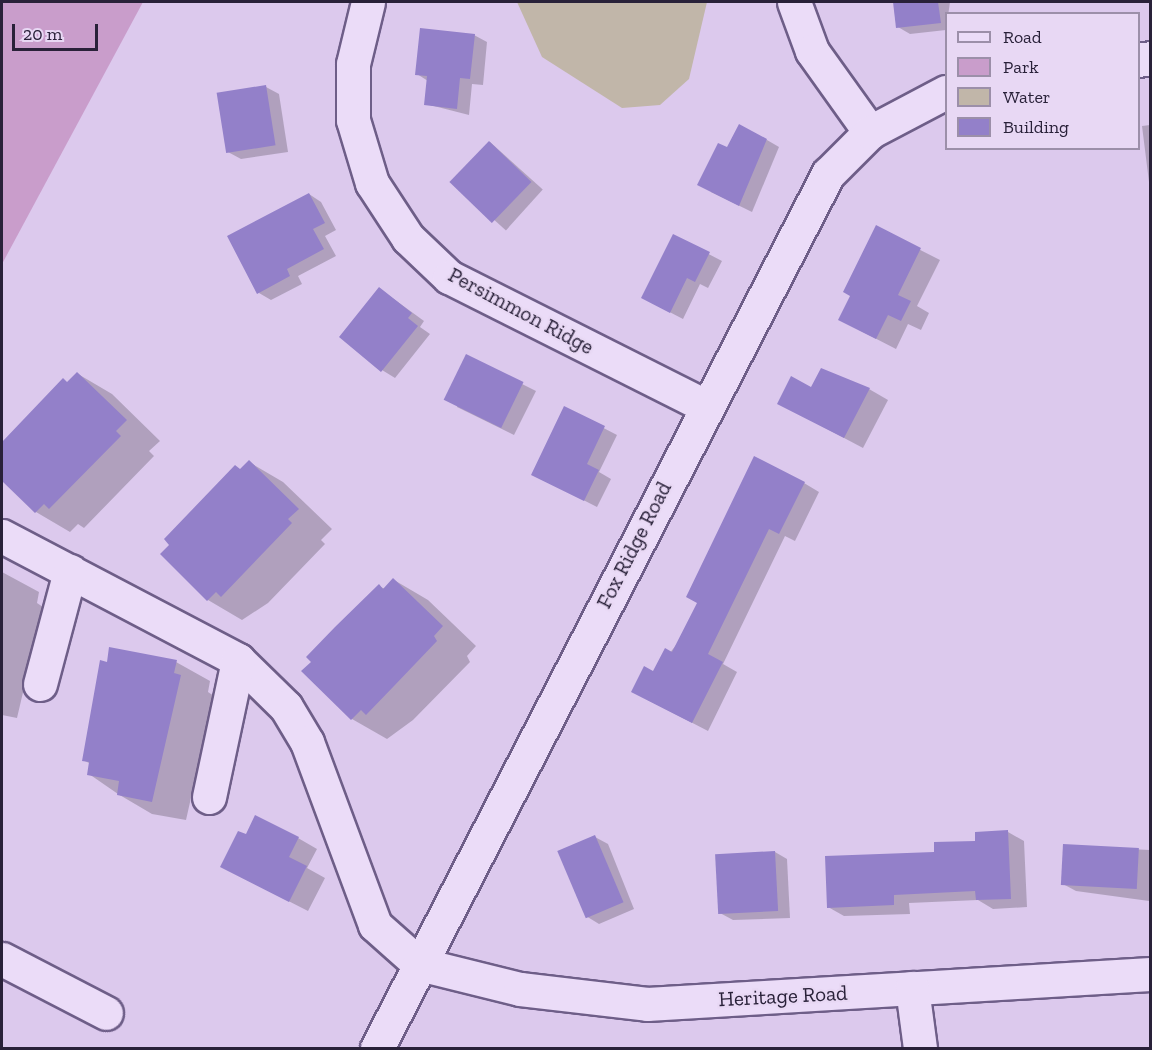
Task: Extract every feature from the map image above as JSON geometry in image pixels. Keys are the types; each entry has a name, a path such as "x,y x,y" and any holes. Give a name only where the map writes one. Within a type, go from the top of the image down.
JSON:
{"street":[{"name":"Persimmon Ridge","path":"368,2 353,64 353,120 372,183 408,238 449,277 705,406"},
{"path":"794,2 812,51 870,132"},
{"name":"Fox Ridge Road","path":"377,1048 705,406 828,174 870,132 945,94"},
{"path":"2,536 238,660 286,707 306,742 375,925 419,964"},
{"path":"40,684 70,571"},
{"path":"209,797 238,660"},
{"path":"2,959 106,1013"},
{"name":"Heritage Road","path":"419,964 520,989 647,1004 1150,974"},
{"path":"912,988 920,1048"}],"green space":[{"path":"2,2 143,2 2,264"}],"water":[{"path":"517,2 707,2 689,79 660,105 622,108 542,57"}],"building":[{"path":"893,2 938,2 941,23 896,28"},
{"path":"420,28 475,34 470,79 460,78 457,109 424,105 427,76 415,75"},
{"path":"266,85 276,145 226,153 217,93"},
{"path":"739,124 767,139 739,206 697,185 718,143 727,147"},
{"path":"489,141 531,182 492,223 449,182"},
{"path":"309,193 325,223 313,229 324,249 287,269 290,276 257,294 227,236"},
{"path":"876,225 921,248 898,295 911,301 901,321 888,315 876,339 838,320 850,296 843,292"},
{"path":"673,234 710,252 695,282 687,278 670,313 641,298"},
{"path":"379,287 412,313 408,318 418,326 381,372 339,337"},
{"path":"466,354 524,382 501,428 444,400"},
{"path":"821,368 870,388 844,438 777,404 791,376 811,387"},
{"path":"77,372 127,420 116,431 121,436 49,509 44,504 35,513 2,481 2,442 63,378 67,382"},
{"path":"564,406 605,426 587,464 599,470 584,501 531,475"},
{"path":"754,456 805,482 779,534 769,529 708,654 723,662 692,723 631,692 644,666 653,671 665,648 672,652 697,603 686,597"},
{"path":"249,460 299,509 288,519 292,523 221,597 216,592 207,601 160,554 169,545 164,539 235,465 240,469"},
{"path":"393,578 443,626 434,636 437,641 366,715 361,710 351,720 301,671 311,662 306,657 335,627 379,584 383,589"},
{"path":"109,647 177,660 174,673 181,675 152,802 117,795 119,781 87,775 89,762 82,761 100,660 107,662"},
{"path":"255,815 299,837 289,857 307,866 289,902 220,867 238,831 246,834"},
{"path":"1008,830 1011,899 976,900 975,891 894,895 894,905 827,908 825,856 934,852 934,842 975,841 975,832"},
{"path":"595,835 624,902 586,918 557,851"},
{"path":"1063,844 1139,848 1137,889 1061,885"},
{"path":"775,851 778,911 718,914 715,854"}]}
